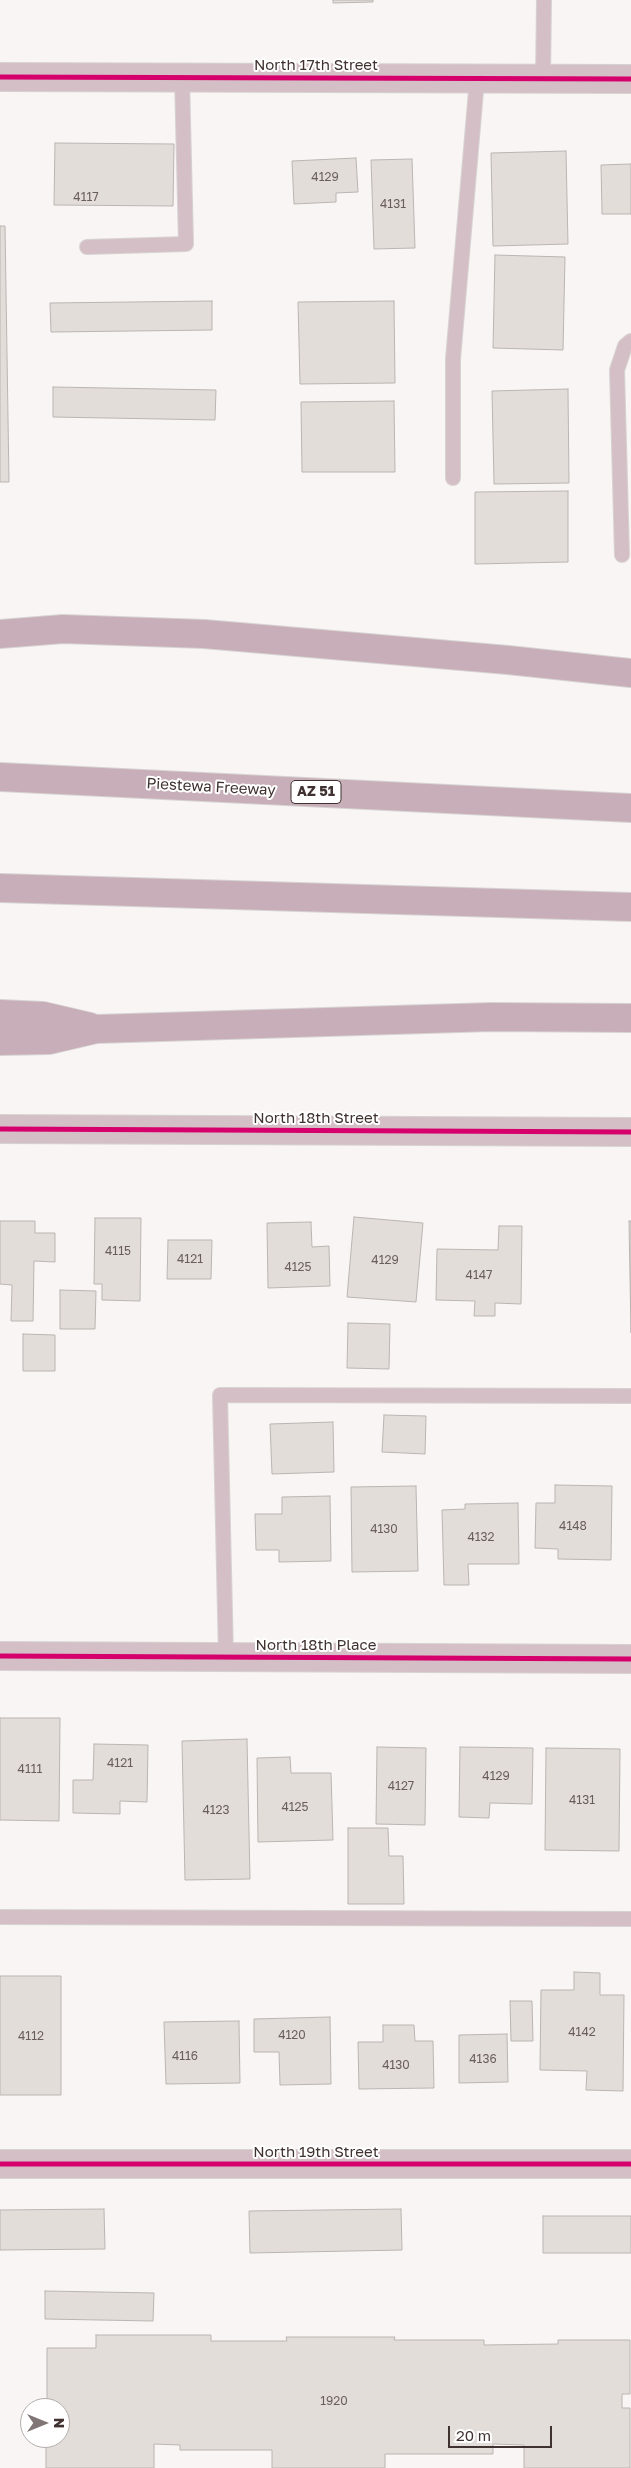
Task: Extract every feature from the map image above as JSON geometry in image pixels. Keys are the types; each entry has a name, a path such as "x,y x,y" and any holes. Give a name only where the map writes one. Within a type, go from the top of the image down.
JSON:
{"highway":[{"path":"0,617 63,628 214,635 508,660 631,673"},
{"path":"0,634 63,628"},
{"name":"Piestewa Freeway","path":"0,777 631,808"},
{"path":"0,888 631,907"},
{"path":"0,1014 43,1016 96,1028"},
{"path":"0,1041 49,1040 96,1028 492,1017 631,1018"}],"street":[{"name":"North 17th Street","path":"0,77 631,79"},
{"name":"North 18th Street","path":"0,1129 631,1132"},
{"name":"North 18th Place","path":"0,1656 631,1659"},
{"name":"North 19th Street","path":"0,2164 631,2164"}],"lane":[{"path":"543,79 544,0"},
{"path":"87,247 186,244 182,77"},
{"path":"453,478 453,359 477,79"},
{"path":"622,555 617,370 625,346 631,341"},
{"path":"226,1656 220,1395 631,1396"},
{"path":"0,1917 631,1920"}],"building":[{"path":"333,0 373,0 373,2 333,3"},
{"path":"55,143 174,144 173,206 54,205"},
{"path":"566,151 568,244 493,246 491,153"},
{"path":"356,158 358,192 336,193 336,202 294,204 292,161"},
{"path":"412,159 415,248 374,249 371,160"},
{"path":"631,164 631,214 602,214 601,165"},
{"path":"0,226 5,226 9,482 0,482"},
{"path":"495,255 565,257 563,350 493,348"},
{"path":"212,301 212,330 51,332 50,303"},
{"path":"394,301 395,383 300,384 298,302"},
{"path":"53,387 216,390 215,420 53,417"},
{"path":"568,389 569,483 494,484 492,391"},
{"path":"394,401 395,472 302,472 301,402"},
{"path":"568,491 568,562 475,564 475,492"},
{"path":"354,1217 423,1223 416,1302 347,1297"},
{"path":"95,1218 141,1218 140,1301 102,1300 102,1284 94,1284"},
{"path":"0,1221 35,1221 35,1233 55,1233 55,1262 34,1261 33,1321 11,1321 12,1285 0,1284"},
{"path":"629,1221 631,1221 631,1333"},
{"path":"311,1222 312,1247 329,1246 330,1286 268,1288 267,1223"},
{"path":"499,1226 522,1226 521,1304 495,1303 495,1316 474,1316 475,1301 436,1300 437,1249 498,1250"},
{"path":"168,1240 212,1240 211,1279 167,1279"},
{"path":"60,1290 96,1291 95,1329 60,1329"},
{"path":"348,1323 390,1324 389,1369 347,1368"},
{"path":"23,1334 55,1335 55,1371 23,1371"},
{"path":"384,1415 426,1416 425,1454 382,1452"},
{"path":"333,1422 334,1472 272,1474 270,1424"},
{"path":"555,1485 612,1486 611,1560 558,1559 558,1549 535,1548 536,1503 555,1503"},
{"path":"416,1486 418,1571 352,1572 351,1487"},
{"path":"330,1496 331,1561 279,1562 279,1550 256,1550 255,1514 282,1514 282,1497"},
{"path":"518,1503 519,1564 468,1564 469,1585 444,1585 442,1510 465,1509 465,1504"},
{"path":"0,1718 60,1718 59,1821 0,1820"},
{"path":"247,1739 250,1879 185,1880 182,1741"},
{"path":"94,1744 148,1745 147,1802 120,1801 120,1814 73,1813 73,1780 93,1780"},
{"path":"377,1747 426,1748 425,1825 376,1824"},
{"path":"460,1747 533,1748 532,1804 490,1803 489,1818 459,1817"},
{"path":"546,1748 620,1749 619,1851 545,1850"},
{"path":"290,1757 291,1773 331,1773 333,1840 258,1842 257,1758"},
{"path":"348,1828 388,1828 389,1856 403,1856 404,1904 348,1904"},
{"path":"574,1972 600,1973 600,1995 624,1995 623,2091 586,2090 587,2071 540,2070 541,1990 574,1990"},
{"path":"0,1976 61,1976 61,2095 0,2095"},
{"path":"510,2001 532,2001 533,2041 511,2041"},
{"path":"330,2017 331,2084 280,2085 279,2052 254,2052 254,2019"},
{"path":"239,2021 240,2083 166,2084 164,2022"},
{"path":"383,2025 414,2025 415,2041 433,2041 434,2088 359,2089 358,2042 383,2042"},
{"path":"507,2034 508,2082 459,2083 459,2035"},
{"path":"104,2209 105,2249 0,2250 0,2210"},
{"path":"401,2209 402,2250 250,2253 249,2211"},
{"path":"543,2216 631,2216 631,2253 543,2253"},
{"path":"45,2291 154,2293 153,2321 45,2319"},
{"path":"96,2335 211,2335 211,2341 287,2341 286,2337 395,2337 394,2340 484,2340 484,2345 558,2344 558,2340 630,2340 630,2394 622,2394 622,2408 630,2408 630,2468 524,2468 524,2445 493,2444 493,2454 385,2454 385,2468 272,2468 272,2450 180,2450 180,2445 154,2444 154,2468 46,2468 46,2448 70,2448 70,2398 47,2398 47,2348 96,2348"}],"cycle path":[{"path":"0,77 631,79"},
{"path":"0,1129 631,1132"},
{"path":"0,1656 631,1659"},
{"path":"0,2164 631,2164"}]}
